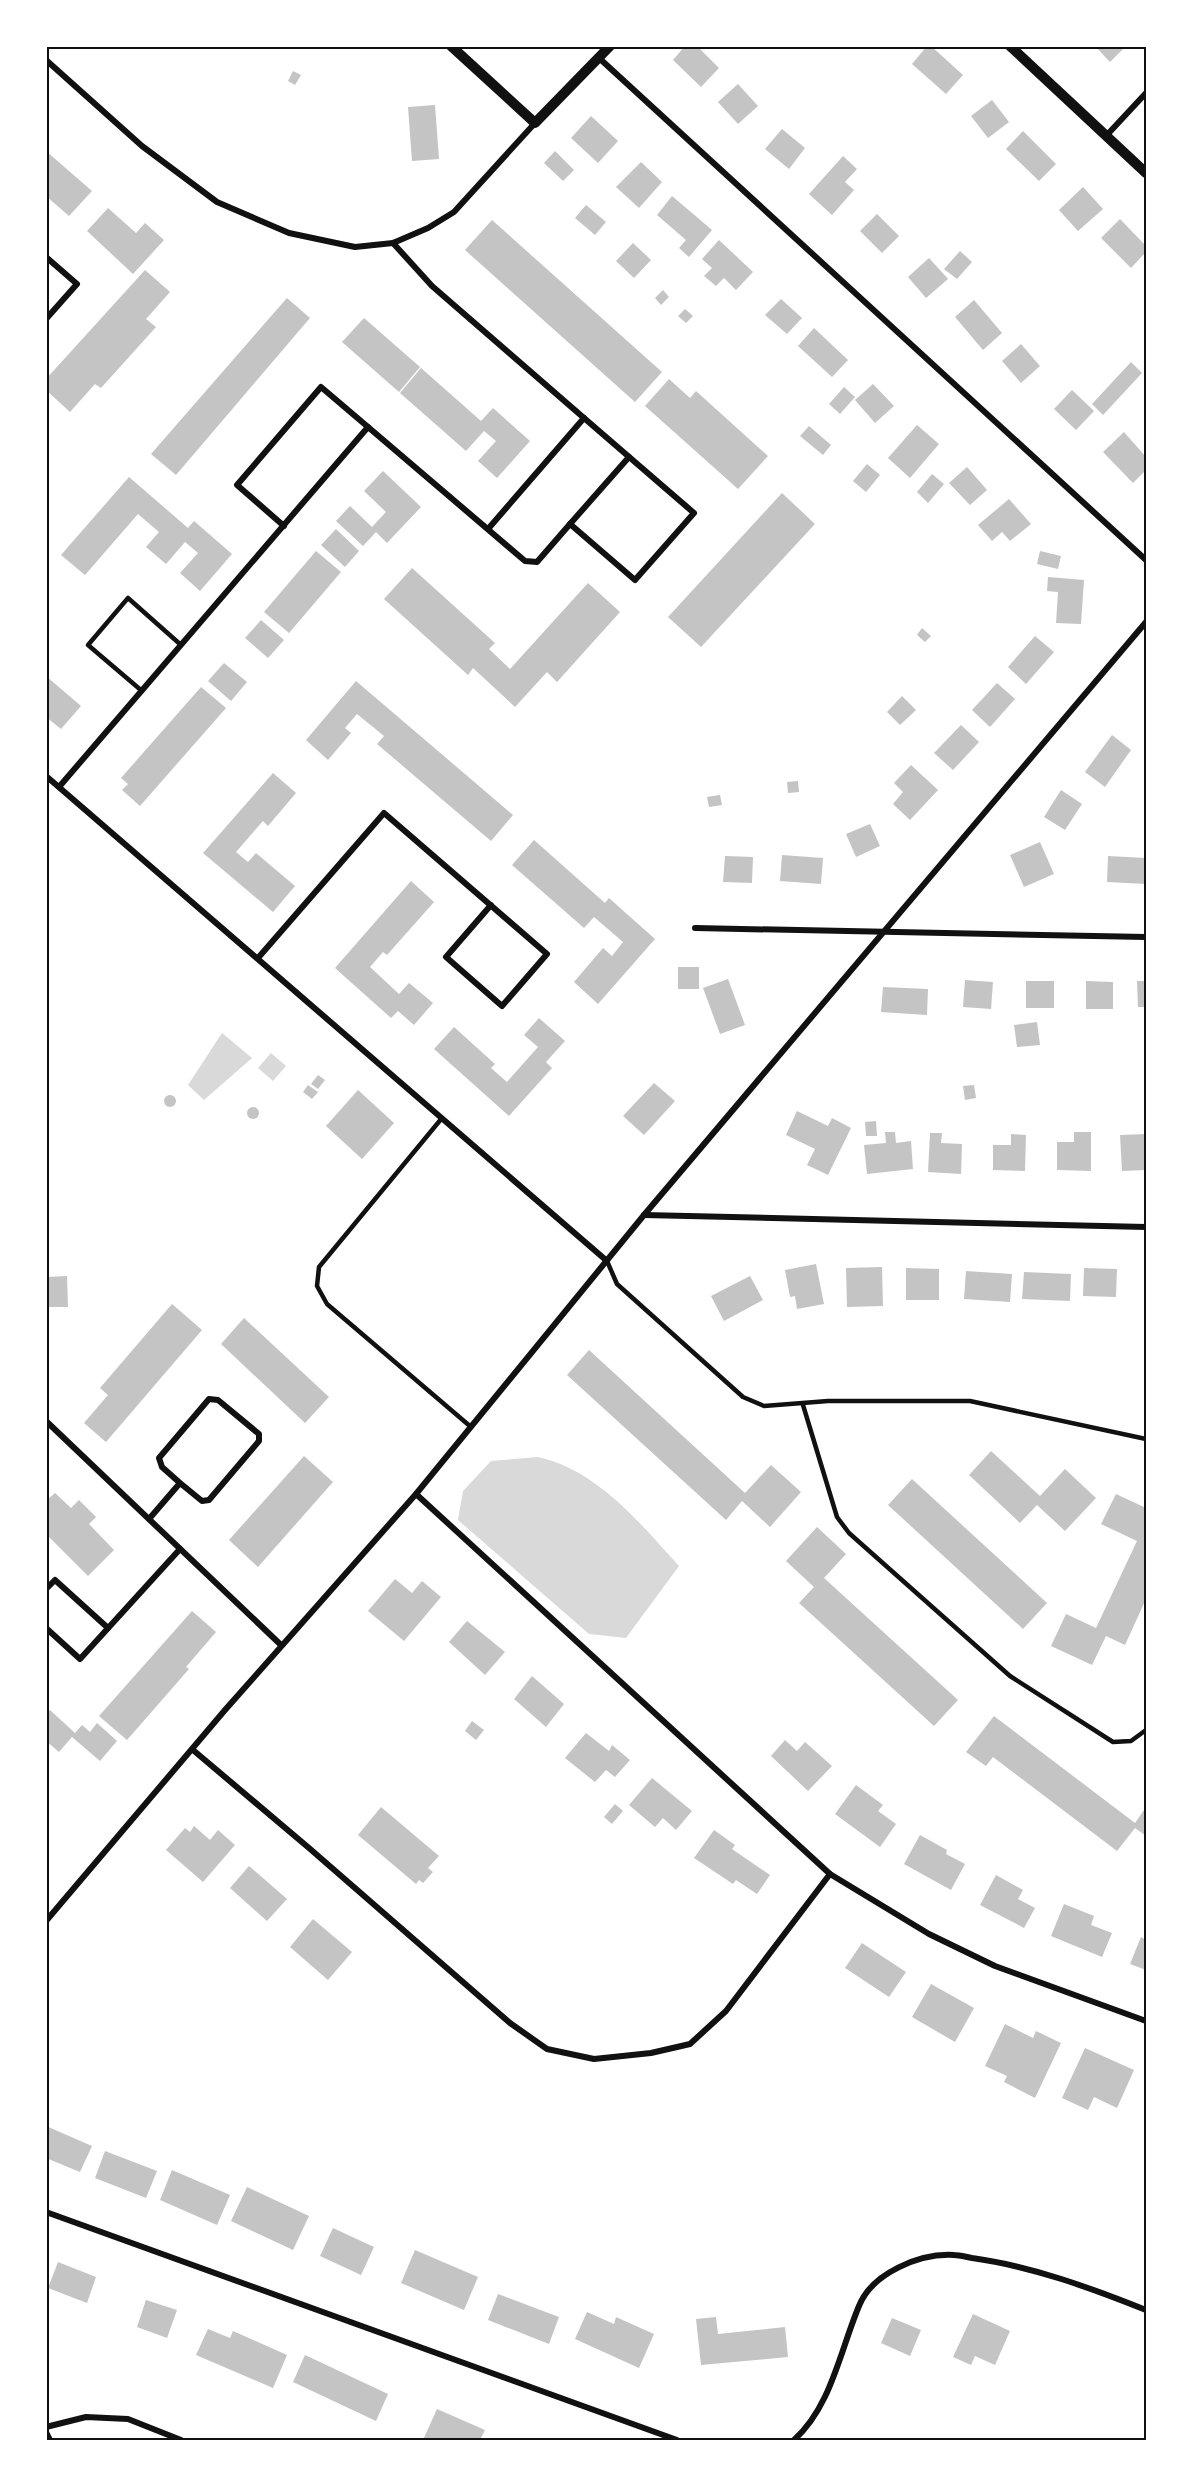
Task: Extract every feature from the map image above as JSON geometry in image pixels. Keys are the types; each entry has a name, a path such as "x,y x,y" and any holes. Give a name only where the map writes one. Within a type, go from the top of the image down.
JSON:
{"street":[{"path":"451,46 535,123"},
{"path":"46,60 142,146 217,202 289,233 355,247 393,243 428,228 454,212 535,123 610,46"},
{"path":"1010,46 1146,173"},
{"path":"599,58 1146,560"},
{"path":"1106,136 1146,93"},
{"path":"393,243 432,286 693,513 635,580 570,524"},
{"path":"46,257 77,284 46,320"},
{"path":"284,526 237,485 321,387 525,561 537,562 629,457"},
{"path":"488,529 584,418"},
{"path":"59,787 368,427"},
{"path":"46,1921 281,1645 416,1494 644,1215 1146,622"},
{"path":"46,776 607,1261"},
{"path":"258,958 384,813 548,954 502,1006 446,957 491,905"},
{"path":"695,928 1146,937"},
{"path":"644,1215 1146,1227"},
{"path":"209,1399 218,1400 259,1434 259,1441 209,1500 202,1501 180,1483 162,1467 159,1458 209,1399"},
{"path":"46,1421 281,1645"},
{"path":"149,1519 180,1483"},
{"path":"416,1494 830,1874 929,1934 995,1966 1146,2021"},
{"path":"46,1628 80,1659 180,1548"},
{"path":"46,1589 55,1580 108,1628"},
{"path":"193,1750 510,2024 547,2049 594,2059 651,2053 690,2044 726,2012 830,1874"},
{"path":"46,2212 677,2440"},
{"path":"794,2440 804,2431 825,2398 860,2303 876,2284 895,2268 919,2259 954,2254 998,2262 1114,2297 1146,2310"},
{"path":"50,2440 46,2429 86,2417 128,2419 181,2440"}],"lane":[{"path":"142,691 88,645 94,637 128,598 182,645"},
{"path":"442,1119 319,1267 317,1286 327,1304 471,1426"},
{"path":"607,1261 617,1284 743,1397 764,1406 803,1405 828,1401 970,1401 1146,1439"},
{"path":"803,1405 837,1517 849,1533 1010,1676 1113,1742 1131,1741 1146,1730"}],"shaded area":[{"path":"222,1033 252,1058 204,1100 188,1085"},
{"path":"271,1053 286,1066 273,1081 258,1068"},
{"path":"538,1457 579,1473 598,1486 633,1516 679,1566 626,1638 589,1634 458,1520 463,1491 491,1461"}],"building":[{"path":"685,46 697,46 719,68 701,87 673,60"},
{"path":"927,46 931,46 963,75 946,94 912,64"},
{"path":"1095,46 1126,46 1110,62"},
{"path":"293,71 301,75 295,85 288,81"},
{"path":"738,84 758,106 738,124 718,102"},
{"path":"992,100 1009,122 988,138 971,116"},
{"path":"435,105 439,159 412,161 408,107"},
{"path":"591,116 618,141 598,163 571,138"},
{"path":"782,129 805,148 789,169 765,149"},
{"path":"1023,131 1056,164 1039,181 1006,149"},
{"path":"46,151 92,191 69,216 46,196"},
{"path":"555,151 574,170 563,181 544,163"},
{"path":"843,156 857,169 845,182 854,190 832,215 809,194"},
{"path":"641,162 662,182 639,208 616,187"},
{"path":"1083,187 1103,209 1078,231 1059,210"},
{"path":"672,196 712,230 689,257 679,248 686,240 657,215"},
{"path":"586,205 606,222 595,235 575,218"},
{"path":"108,208 136,233 145,223 164,240 133,274 87,231"},
{"path":"877,214 899,236 882,253 860,231"},
{"path":"1120,219 1146,246 1146,252 1131,268 1101,238"},
{"path":"492,220 662,372 635,402 465,250"},
{"path":"719,240 753,272 736,290 724,278 716,286 704,276 712,268 702,259"},
{"path":"633,243 651,260 634,278 616,261"},
{"path":"960,251 972,262 957,279 944,269"},
{"path":"929,258 948,279 926,298 908,277"},
{"path":"145,270 170,292 146,319 156,327 101,388 95,384 70,412 46,390 46,379"},
{"path":"663,290 669,297 661,305 655,298"},
{"path":"287,298 310,318 176,475 151,454"},
{"path":"781,299 802,318 787,334 765,315"},
{"path":"974,300 1002,333 983,350 955,317"},
{"path":"685,309 693,316 686,323 678,316"},
{"path":"364,318 420,367 399,392 342,342"},
{"path":"814,328 848,360 832,377 798,346"},
{"path":"1021,344 1040,366 1021,383 1002,361"},
{"path":"1131,362 1142,373 1103,415 1092,404"},
{"path":"421,368 481,421 493,408 530,441 497,478 478,461 496,441 484,431 466,451 400,393"},
{"path":"669,379 690,398 696,391 768,456 738,489 645,406"},
{"path":"873,384 894,406 875,423 855,400"},
{"path":"844,387 855,397 840,414 829,404"},
{"path":"1072,390 1094,411 1076,430 1054,409"},
{"path":"917,425 939,444 910,478 888,458"},
{"path":"809,426 831,445 823,455 800,436"},
{"path":"1124,432 1146,457 1146,470 1133,483 1103,452"},
{"path":"867,464 880,475 866,492 853,481"},
{"path":"967,467 987,490 970,505 949,483"},
{"path":"383,471 421,507 387,543 376,532 363,546 336,521 350,506 372,527 386,512 364,491"},
{"path":"932,474 944,484 928,503 917,492"},
{"path":"129,477 188,528 194,521 232,554 200,591 180,573 198,553 185,542 166,564 146,547 159,532 138,514 85,575 61,555"},
{"path":"782,493 815,524 701,647 668,617"},
{"path":"1009,499 1031,524 1010,541 1002,532 992,541 978,525"},
{"path":"336,529 359,551 345,567 321,545"},
{"path":"316,551 341,572 289,633 264,612"},
{"path":"1040,551 1061,556 1058,569 1037,564"},
{"path":"412,568 495,643 489,649 510,669 588,583 620,612 557,682 547,672 515,707 473,668 468,675 384,599"},
{"path":"1048,577 1084,580 1081,624 1056,623 1058,592 1047,591"},
{"path":"261,620 284,640 268,658 245,638"},
{"path":"922,628 931,636 925,642 917,635"},
{"path":"1035,636 1054,652 1026,684 1008,667"},
{"path":"224,663 247,682 231,701 208,681"},
{"path":"46,676 81,706 61,729 46,717"},
{"path":"356,681 513,815 491,841 377,744 384,736 357,714 345,728 351,733 328,760 306,740"},
{"path":"997,683 1015,699 990,727 972,710"},
{"path":"201,687 226,708 140,806 122,790 128,784 121,778"},
{"path":"902,696 916,710 900,725 887,712"},
{"path":"961,725 979,742 953,770 934,753"},
{"path":"1112,735 1131,750 1105,787 1085,772"},
{"path":"911,765 938,790 910,820 893,804 903,792 894,783"},
{"path":"273,773 296,793 268,826 263,821 236,852 248,862 256,853 295,886 273,912 203,853"},
{"path":"798,781 799,792 788,793 787,782"},
{"path":"1061,790 1082,804 1065,830 1044,817"},
{"path":"720,795 722,805 709,807 707,797"},
{"path":"870,824 880,846 856,857 846,834"},
{"path":"534,840 605,903 609,898 655,939 598,1004 574,982 603,948 612,956 623,942 594,917 584,928 512,865"},
{"path":"1040,842 1054,874 1024,887 1010,855"},
{"path":"782,855 823,858 821,884 780,881"},
{"path":"725,856 753,857 752,883 723,882"},
{"path":"1108,856 1146,858 1146,884 1107,882"},
{"path":"411,881 434,902 387,955 383,952 370,967 399,994 409,983 433,1003 414,1025 398,1011 391,1018 335,968"},
{"path":"678,967 699,967 699,989 678,989"},
{"path":"728,979 745,1025 720,1034 703,988"},
{"path":"965,980 993,982 991,1009 963,1007"},
{"path":"1026,981 1054,981 1054,1008 1026,1008"},
{"path":"1086,981 1113,982 1113,1009 1086,1009"},
{"path":"1137,981 1146,981 1146,1007 1138,1007"},
{"path":"883,987 928,989 927,1015 881,1012"},
{"path":"539,1018 565,1041 546,1062 552,1068 509,1116 434,1049 454,1027 495,1064 491,1068 507,1082 538,1047 524,1035"},
{"path":"1037,1022 1040,1045 1017,1047 1014,1025"},
{"path":"318,1075 325,1080 318,1089 311,1084"},
{"path":"654,1083 675,1101 644,1135 623,1116"},
{"path":"308,1085 318,1092 312,1099 303,1092"},
{"path":"974,1085 976,1098 965,1100 963,1086"},
{"path":"358,1090 394,1123 362,1159 326,1126"},
{"path":"172,1095 176,1101 172,1107 168,1107 164,1099"},
{"path":"255,1107 259,1113 255,1119 251,1119 247,1111"},
{"path":"797,1111 828,1126 832,1118 851,1128 828,1175 807,1165 815,1149 786,1135"},
{"path":"876,1121 877,1136 866,1136 865,1122"},
{"path":"885,1132 895,1132 896,1143 911,1141 913,1169 867,1174 864,1145 886,1143"},
{"path":"1074,1132 1091,1132 1091,1171 1057,1170 1057,1142 1074,1142"},
{"path":"930,1133 942,1133 941,1143 962,1144 961,1174 928,1172"},
{"path":"1011,1134 1026,1135 1025,1171 993,1170 993,1145 1011,1145"},
{"path":"1146,1134 1146,1170 1122,1171 1120,1135"},
{"path":"816,1264 824,1304 797,1309 795,1296 790,1297 785,1270"},
{"path":"882,1267 883,1306 847,1307 846,1268"},
{"path":"906,1268 939,1269 939,1300 906,1300"},
{"path":"1084,1268 1117,1269 1116,1297 1083,1296"},
{"path":"1144,1268 1146,1268 1146,1308 1144,1308"},
{"path":"966,1271 1012,1274 1010,1302 964,1299"},
{"path":"1024,1272 1071,1274 1070,1301 1022,1299"},
{"path":"67,1276 68,1307 46,1307 46,1277"},
{"path":"750,1276 763,1300 724,1321 711,1296"},
{"path":"172,1304 202,1330 106,1442 84,1423 108,1395 100,1388"},
{"path":"244,1318 329,1397 305,1423 221,1344"},
{"path":"589,1350 745,1493 771,1465 801,1492 770,1527 742,1501 726,1520 567,1375"},
{"path":"991,1451 1040,1496 1065,1469 1096,1498 1065,1531 1037,1505 1020,1523 969,1475"},
{"path":"304,1456 333,1482 258,1567 229,1540"},
{"path":"912,1479 1047,1603 1023,1629 888,1505"},
{"path":"55,1493 71,1508 79,1500 96,1517 89,1524 114,1550 88,1576 46,1534 46,1501"},
{"path":"1116,1494 1146,1508 1144,1541 1146,1542 1146,1599 1125,1645 1106,1636 1092,1665 1051,1646 1066,1614 1096,1628 1137,1541 1101,1524"},
{"path":"817,1527 846,1554 824,1578 958,1700 934,1726 799,1603 814,1587 786,1561"},
{"path":"395,1579 412,1593 422,1581 441,1597 404,1641 368,1611"},
{"path":"192,1611 216,1632 186,1667 189,1669 127,1740 99,1716"},
{"path":"467,1621 505,1652 485,1675 449,1642"},
{"path":"532,1676 564,1704 546,1727 514,1699"},
{"path":"50,1710 75,1733 82,1725 90,1732 97,1723 117,1741 100,1761 72,1737 59,1752 46,1741 46,1714"},
{"path":"994,1716 1135,1823 1146,1807 1146,1836 1135,1828 1117,1851 993,1757 986,1766 966,1752"},
{"path":"472,1721 484,1730 476,1740 465,1731"},
{"path":"586,1733 609,1751 612,1745 630,1760 615,1777 606,1770 595,1782 565,1758"},
{"path":"785,1740 797,1751 805,1742 832,1766 808,1791 771,1756"},
{"path":"652,1778 692,1811 676,1830 663,1818 655,1827 629,1805"},
{"path":"856,1785 883,1805 878,1811 896,1824 880,1847 835,1814"},
{"path":"615,1804 623,1811 612,1824 604,1817"},
{"path":"381,1807 439,1856 428,1868 433,1872 423,1883 419,1880 416,1884 358,1835"},
{"path":"194,1826 210,1840 218,1830 235,1845 203,1882 166,1850 185,1828 190,1832"},
{"path":"714,1830 735,1845 732,1849 770,1875 757,1894 736,1880 733,1884 694,1858"},
{"path":"920,1835 947,1850 946,1854 965,1864 951,1890 904,1864"},
{"path":"249,1866 287,1899 267,1921 230,1888"},
{"path":"996,1875 1023,1890 1018,1899 1035,1908 1024,1928 980,1905"},
{"path":"1064,1904 1094,1916 1091,1925 1112,1933 1102,1957 1051,1936"},
{"path":"313,1919 352,1952 328,1980 290,1947"},
{"path":"1141,1937 1146,1940 1146,1970 1130,1964"},
{"path":"862,1943 906,1972 889,1997 845,1968"},
{"path":"931,1984 974,2008 955,2042 912,2017"},
{"path":"1005,2024 1033,2038 1036,2031 1061,2043 1035,2098 1004,2082 1007,2076 985,2066"},
{"path":"1085,2048 1134,2070 1117,2108 1094,2097 1088,2110 1062,2098"},
{"path":"46,2126 92,2146 80,2172 46,2158"},
{"path":"105,2151 157,2171 146,2198 95,2178"},
{"path":"172,2170 230,2195 217,2225 160,2200"},
{"path":"247,2187 309,2216 293,2250 231,2221"},
{"path":"333,2228 374,2247 361,2275 320,2256"},
{"path":"415,2250 478,2277 464,2310 401,2283"},
{"path":"58,2262 96,2277 87,2303 48,2288"},
{"path":"498,2294 559,2317 549,2344 488,2320"},
{"path":"146,2300 177,2310 167,2338 137,2327"},
{"path":"587,2312 614,2324 616,2317 654,2334 639,2368 575,2339"},
{"path":"973,2314 1010,2331 995,2365 975,2356 971,2365 953,2357"},
{"path":"716,2317 718,2334 785,2327 788,2357 701,2365 696,2319"},
{"path":"892,2318 921,2330 910,2356 881,2343"},
{"path":"208,2329 230,2338 233,2331 287,2355 273,2388 196,2355"},
{"path":"305,2355 388,2394 376,2421 293,2382"},
{"path":"437,2409 485,2430 480,2440 423,2440"}]}
